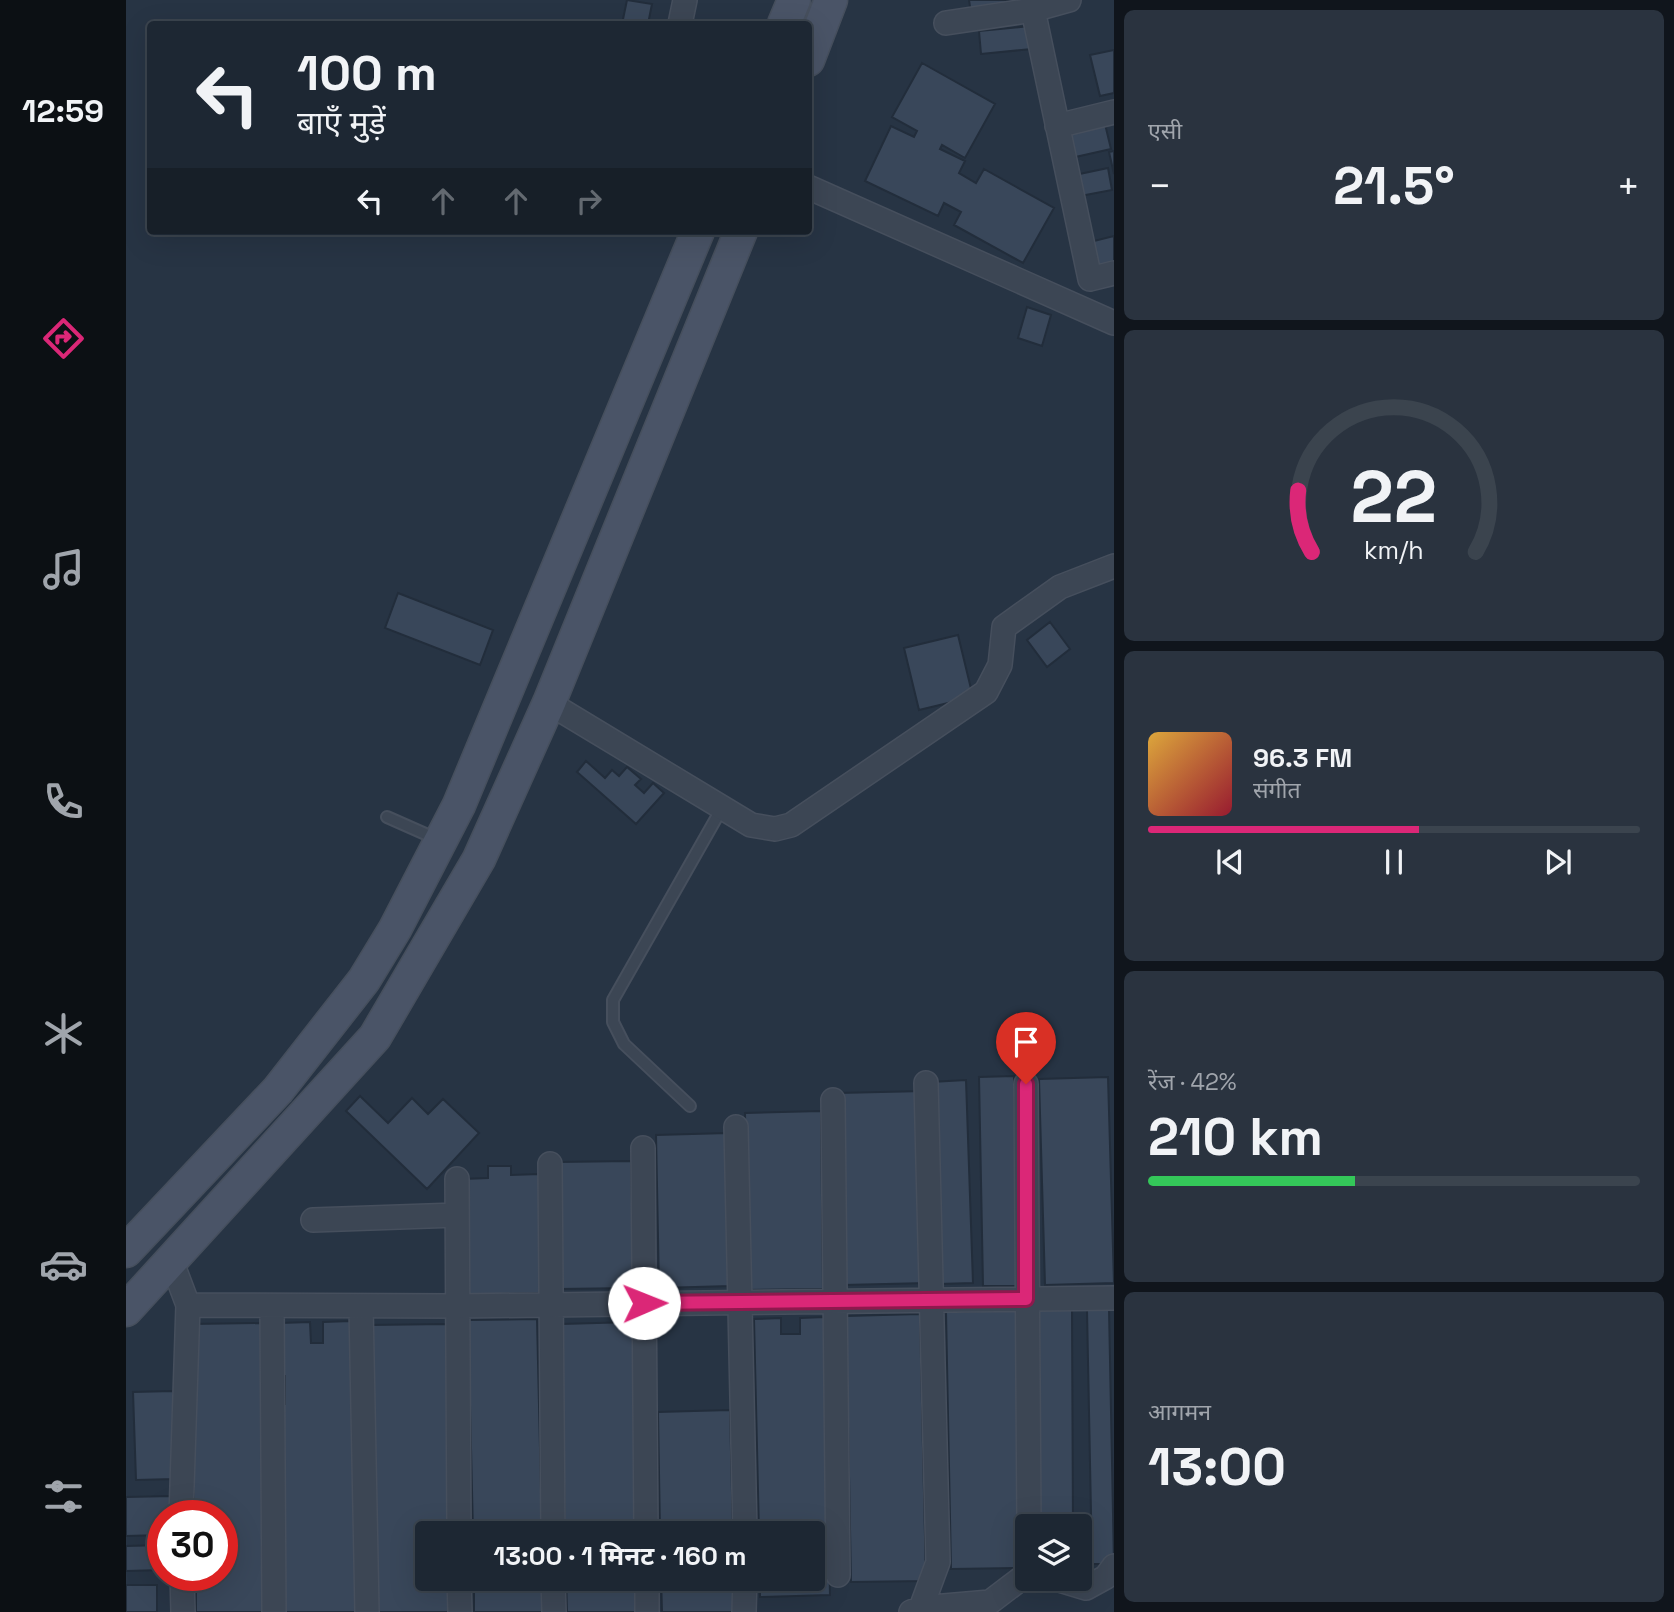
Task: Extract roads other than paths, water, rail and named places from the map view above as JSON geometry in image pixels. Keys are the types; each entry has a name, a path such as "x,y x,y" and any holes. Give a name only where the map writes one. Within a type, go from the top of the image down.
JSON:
{"street":[{"path":"681,21 685,0"},
{"path":"785,21 794,0"},
{"path":"812,50 831,0"},
{"path":"946,23 1033,10 1069,0"},
{"path":"1033,10 1090,279 1114,273"},
{"path":"1057,126 1114,112"},
{"path":"812,189 1114,323"},
{"path":"126,1251 278,1090 364,980 396,929 459,805 696,235"},
{"path":"126,1310 375,1037 479,859 549,703 739,235"},
{"path":"549,703 751,825 775,829 791,825 986,692 1000,665 1004,627 1060,587 1114,566"},
{"path":"916,1610 938,1562 926,1083"},
{"path":"1026,1084 1029,1514"},
{"path":"833,1100 838,1575"},
{"path":"736,1127 744,1521"},
{"path":"643,1148 646,1521"},
{"path":"550,1164 553,1521"},
{"path":"457,1179 459,1521"},
{"path":"313,1220 457,1215"},
{"path":"172,1260 188,1305 182,1500"},
{"path":"188,1305 458,1306 1114,1298"},
{"path":"272,1306 274,1612"},
{"path":"361,1306 367,1612"},
{"path":"1092,1584 1111,1573"},
{"path":"916,1610 990,1602 1015,1583"},
{"path":"182,1591 183,1612"},
{"path":"459,1591 460,1612"},
{"path":"553,1591 554,1612"},
{"path":"647,1591 647,1612"},
{"path":"744,1612 745,1591"}],"lane":[{"path":"690,1106 624,1044 613,1022 613,1000 722,808"},
{"path":"387,817 440,841"}]}
